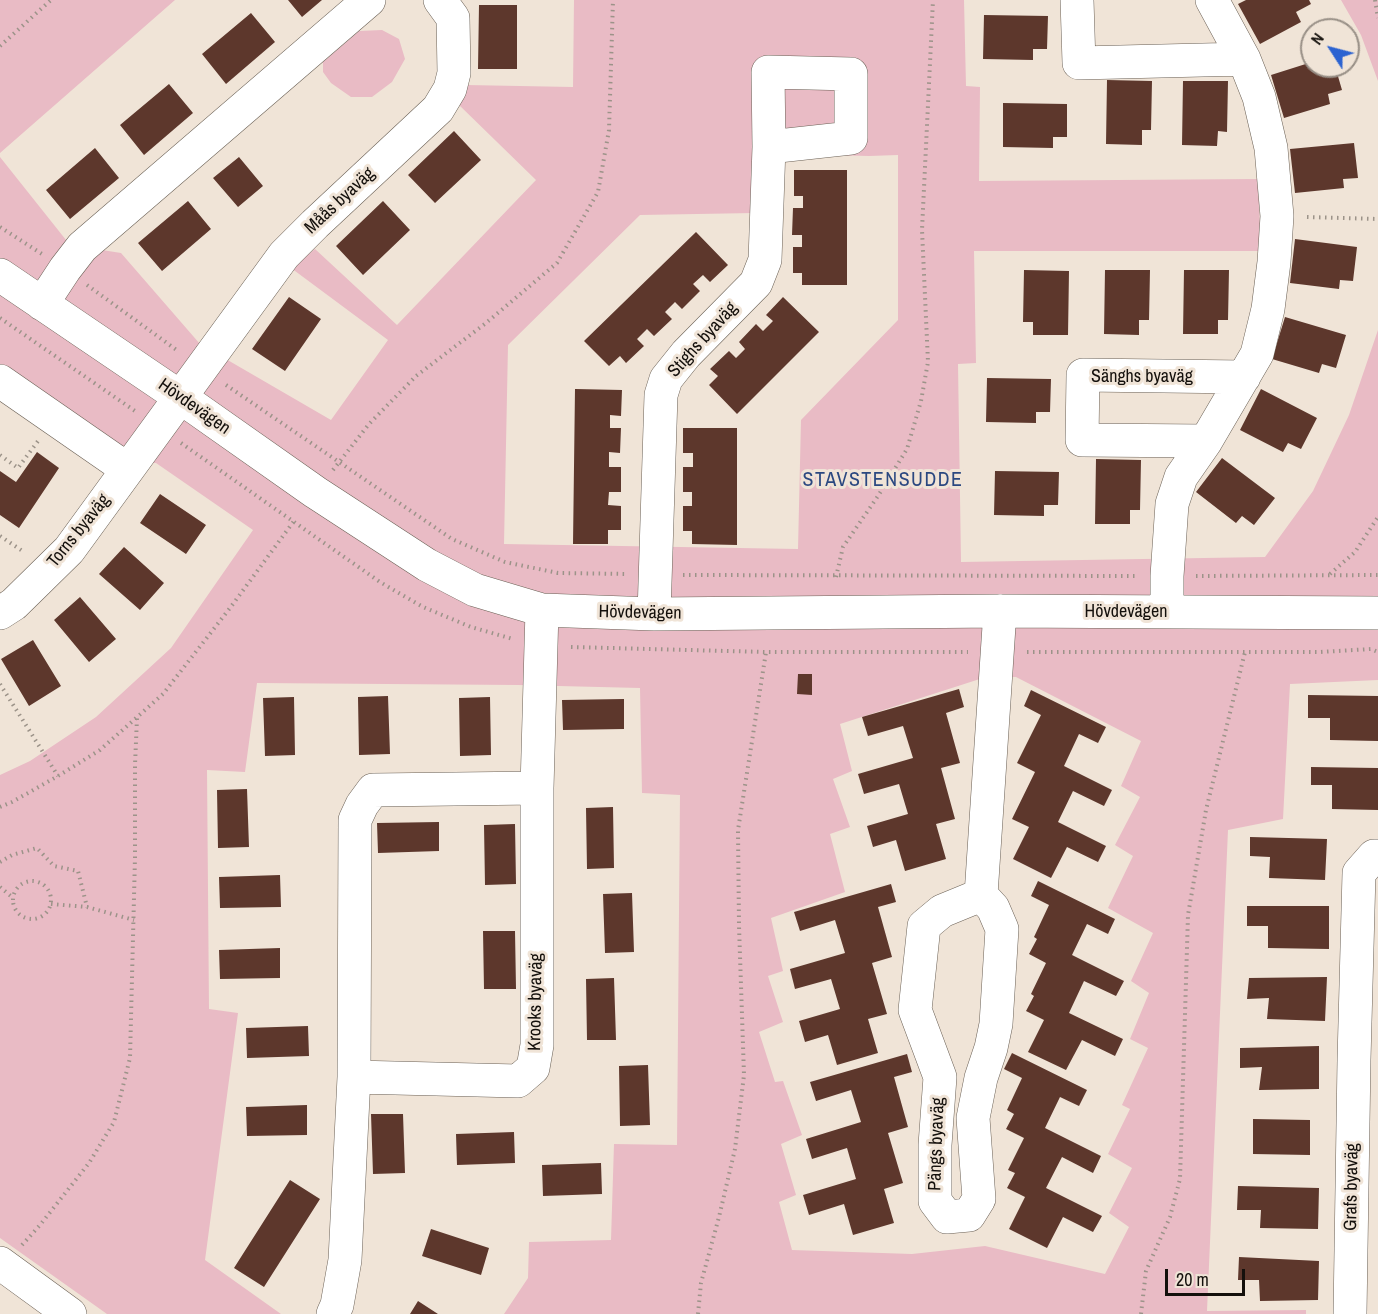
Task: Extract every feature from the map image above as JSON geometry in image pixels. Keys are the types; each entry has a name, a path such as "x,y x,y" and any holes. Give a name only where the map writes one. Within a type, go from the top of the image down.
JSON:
{"street":[{"path":"42,304 82,247 369,0"},
{"name":"Måås byaväg","path":"180,397 284,255 438,109 450,89 454,73 453,18 440,0"},
{"path":"1077,0 1078,63 1244,59"},
{"path":"1167,612 1172,504 1181,477 1206,441 1257,354 1268,309 1274,262 1276,216 1271,148 1259,97 1244,59 1212,0"},
{"name":"Stighs byaväg","path":"654,614 661,395 666,379 686,354 756,283 765,260 769,147"},
{"name":"Hövdevägen","path":"0,275 315,492 427,565 475,590 542,610 654,614 1000,611 1378,613"},
{"name":"Sänghs byaväg","path":"1206,441 1082,440 1083,375 1244,377"},
{"path":"0,381 128,469"},
{"name":"Torns byaväg","path":"0,613 14,604 69,550 180,397"},
{"name":"Krooks byaväg","path":"354,1077 519,1081 533,1068 537,1045 537,788 542,610"},
{"path":"981,896 1000,611"},
{"path":"333,1314 337,1305 345,1260 354,1077 355,820 373,790 537,788"},
{"name":"Grafs byaväg","path":"1350,1314 1366,1060 1359,873 1374,856 1378,856"},
{"name":"Pängs byaväg","path":"981,896 993,908 1002,929 996,1024 973,1118 979,1198 969,1215 947,1217 935,1201 935,1145 940,1077 915,1010 921,947 924,926 942,911 981,896"},
{"path":"2,1264 70,1314"}],"path":[{"path":"0,46 51,0"},
{"path":"0,807 100,750 164,694 231,608 315,492 369,424 416,376 486,323 557,263 598,192 609,130 613,0"},
{"path":"832,652 836,575 843,548 907,449 923,391 928,362 922,230 933,0"},
{"path":"1375,0 1378,18"},
{"path":"1276,216 1378,219"},
{"path":"0,455 18,468 54,418"},
{"path":"698,1314 702,1283 735,1149 744,1075 738,830 766,652"},
{"path":"1142,1314 1146,1271 1170,1217 1180,1179 1188,915 1206,810 1245,652"},
{"path":"0,684 58,776"},
{"path":"2,1264 40,1225 82,1172 114,1122 130,1058 137,718"},
{"path":"0,862 12,855 37,848 54,866 78,871 87,908"},
{"path":"0,887 12,897 15,910 25,918 32,920 44,915 51,904 46,887 35,881 18,886 12,897"},
{"path":"51,904 87,908 134,920"}],"shaded area":[{"path":"0,0 175,0 0,153"},
{"path":"574,0 964,0 966,86 980,87 979,181 1258,179 1261,251 974,251 976,363 958,364 961,562 1265,557 1313,491 1349,415 1378,330 1378,680 1290,684 1283,819 1228,830 1207,1311 1306,1310 1306,1314 504,1314 528,1278 529,1242 611,1240 614,1144 677,1145 680,795 642,793 640,688 257,683 245,772 207,770 209,1009 238,1013 205,1260 281,1314 107,1314 0,1238 0,775 30,761 96,717 171,648 253,530 156,463 97,463 0,397 0,157 70,245 121,253 200,344 331,420 388,340 291,268 315,249 397,325 536,180 457,103 466,85 573,87","holes":["786,154 898,155 898,320 801,420 798,549 504,544 508,345 640,215 754,213","986,677 1016,677 1141,741 1121,786 1140,797 1115,845 1133,856 1108,908 1153,933 1131,981 1149,993 1130,1039 1148,1048 1122,1105 1130,1109 1108,1154 1132,1168 1109,1213 1129,1227 1105,1274 985,1246 912,1254 792,1250 779,1202 796,1195 781,1144 802,1135 783,1081 775,1082 759,1032 783,1022 768,976 783,971 771,918 845,892 830,834 850,827 833,779 852,771 840,724"]},
{"path":"1341,0 1378,0 1378,81 1360,33 1360,18 1351,18"},
{"path":"382,30 399,39 405,59 392,82 372,97 351,97 331,83 323,72 323,62 359,31"}],"building":[{"path":"288,0 322,0 302,17"},
{"path":"1246,0 1309,0 1311,4 1296,12 1300,23 1260,44 1238,4"},
{"path":"479,5 517,5 517,69 478,69"},
{"path":"251,13 275,42 226,84 202,54"},
{"path":"984,15 1048,16 1047,49 1033,49 1033,60 983,59"},
{"path":"1300,66 1300,78 1338,78 1342,90 1328,94 1330,104 1284,118 1271,75"},
{"path":"1107,80 1152,81 1151,130 1142,130 1142,145 1106,144"},
{"path":"1183,81 1228,81 1227,132 1218,131 1217,146 1182,145"},
{"path":"169,84 193,113 144,155 120,125"},
{"path":"1003,103 1067,104 1067,137 1053,137 1053,148 1003,147"},
{"path":"454,131 481,160 435,203 408,175"},
{"path":"1354,143 1358,178 1343,179 1344,188 1295,193 1290,149"},
{"path":"95,148 119,178 70,219 46,190"},
{"path":"239,157 263,186 238,207 213,178"},
{"path":"794,170 847,170 847,285 802,285 802,273 793,273 793,247 802,247 802,235 792,235 793,208 803,208 803,196 794,196"},
{"path":"188,201 211,229 162,271 138,243"},
{"path":"383,201 410,230 363,275 336,246"},
{"path":"696,232 728,265 710,282 703,275 693,284 700,291 682,309 675,302 665,312 672,319 654,336 647,329 637,339 644,346 626,363 620,356 609,366 584,341"},
{"path":"1295,239 1357,247 1353,281 1340,280 1339,289 1290,283"},
{"path":"1024,270 1069,271 1068,335 1033,335 1033,322 1023,322"},
{"path":"1105,270 1150,270 1149,320 1139,320 1139,335 1104,334"},
{"path":"1184,270 1229,270 1228,320 1218,320 1218,334 1183,334"},
{"path":"289,297 321,319 285,371 252,349"},
{"path":"783,297 819,332 737,414 709,385 718,376 710,369 729,351 736,358 745,349 739,342 756,324 763,331 773,321 766,315"},
{"path":"1285,317 1346,335 1336,368 1322,364 1319,373 1272,359"},
{"path":"987,378 1051,379 1050,412 1036,412 1036,423 986,422"},
{"path":"575,389 622,390 621,416 610,415 610,428 621,428 620,453 609,452 609,467 621,467 621,492 609,492 608,505 621,506 621,530 608,530 608,544 573,544"},
{"path":"1261,389 1317,418 1301,449 1288,443 1283,452 1240,430"},
{"path":"683,428 737,428 737,545 692,544 692,531 683,531 683,506 692,506 692,492 683,492 683,467 693,467 693,453 683,453"},
{"path":"37,452 59,468 19,528 0,515 0,471 16,482"},
{"path":"1222,458 1275,498 1254,525 1242,516 1236,523 1196,492"},
{"path":"1096,459 1141,460 1140,510 1130,510 1130,524 1095,524"},
{"path":"995,471 1059,472 1058,505 1044,505 1044,516 994,515"},
{"path":"160,494 206,525 186,554 140,523"},
{"path":"124,547 164,583 140,610 99,574"},
{"path":"80,597 116,639 89,662 54,620"},
{"path":"33,640 61,686 29,706 1,659"},
{"path":"798,674 812,674 812,695 797,694"},
{"path":"959,689 964,707 946,713 960,763 941,768 955,819 936,824 946,859 905,871 896,840 873,847 867,826 908,814 899,784 864,794 858,774 913,758 903,726 868,736 862,717"},
{"path":"1031,690 1106,727 1098,743 1079,734 1064,766 1112,790 1104,806 1073,791 1058,822 1106,846 1098,862 1067,847 1051,878 1013,859 1029,827 1012,819 1035,772 1017,763 1041,715 1024,706"},
{"path":"1308,695 1378,696 1378,741 1330,740 1330,718 1308,718"},
{"path":"388,696 390,754 359,755 358,697"},
{"path":"294,697 295,755 265,756 263,698"},
{"path":"490,697 491,755 460,756 459,698"},
{"path":"624,699 624,729 563,730 562,700"},
{"path":"1311,767 1378,768 1378,810 1332,809 1332,785 1311,785"},
{"path":"247,789 249,847 218,848 217,790"},
{"path":"613,807 614,868 587,869 586,808"},
{"path":"439,822 439,851 378,853 377,823"},
{"path":"515,824 516,884 485,885 484,825"},
{"path":"1250,837 1327,839 1325,880 1269,878 1270,857 1250,856"},
{"path":"280,875 281,907 220,908 219,877"},
{"path":"1038,881 1115,919 1108,934 1087,924 1072,955 1124,981 1116,996 1084,981 1069,1013 1123,1039 1115,1056 1082,1040 1066,1070 1028,1052 1044,1020 1026,1011 1034,996 1031,994 1046,963 1029,954 1049,905 1031,896"},
{"path":"891,884 896,902 878,907 892,957 872,963 887,1014 868,1019 878,1053 837,1065 828,1035 805,1042 799,1021 840,1009 831,979 795,989 790,969 845,953 835,920 800,931 794,912"},
{"path":"632,893 634,952 605,953 603,894"},
{"path":"1247,906 1329,906 1329,949 1268,948 1268,926 1247,926"},
{"path":"483,931 515,931 516,989 484,989"},
{"path":"280,948 280,978 220,979 219,950"},
{"path":"1327,977 1325,1021 1267,1019 1269,998 1247,999 1249,978"},
{"path":"614,978 616,1040 587,1040 586,979"},
{"path":"308,1026 309,1056 247,1058 246,1028"},
{"path":"1319,1046 1319,1089 1259,1090 1262,1067 1240,1068 1240,1048"},
{"path":"1012,1053 1087,1090 1079,1106 1060,1097 1045,1128 1101,1156 1093,1173 1062,1157 1046,1188 1102,1216 1093,1232 1063,1217 1047,1248 1009,1229 1025,1197 1007,1188 1015,1173 1008,1170 1024,1138 1006,1129 1014,1114 1007,1110 1022,1078 1004,1069"},
{"path":"907,1054 912,1072 894,1077 908,1127 888,1133 903,1183 884,1189 894,1223 853,1235 844,1204 809,1215 803,1195 856,1179 847,1148 812,1159 806,1139 861,1122 851,1090 816,1101 810,1082"},
{"path":"648,1065 650,1125 620,1126 619,1066"},
{"path":"307,1105 307,1135 247,1136 246,1107"},
{"path":"371,1114 403,1114 405,1173 373,1174"},
{"path":"1253,1119 1310,1120 1310,1155 1253,1154"},
{"path":"514,1132 515,1163 457,1165 456,1134"},
{"path":"601,1163 602,1194 543,1196 542,1165"},
{"path":"290,1180 320,1199 264,1287 234,1268"},
{"path":"1238,1186 1319,1188 1318,1229 1260,1228 1261,1210 1237,1210"},
{"path":"431,1229 489,1248 481,1275 422,1256"},
{"path":"1239,1257 1319,1261 1318,1300 1260,1301 1259,1280 1238,1280"},
{"path":"418,1301 438,1314 410,1314"}],"district":[{"name":"STAVSTENSUDDE","path":"883,481"}]}
